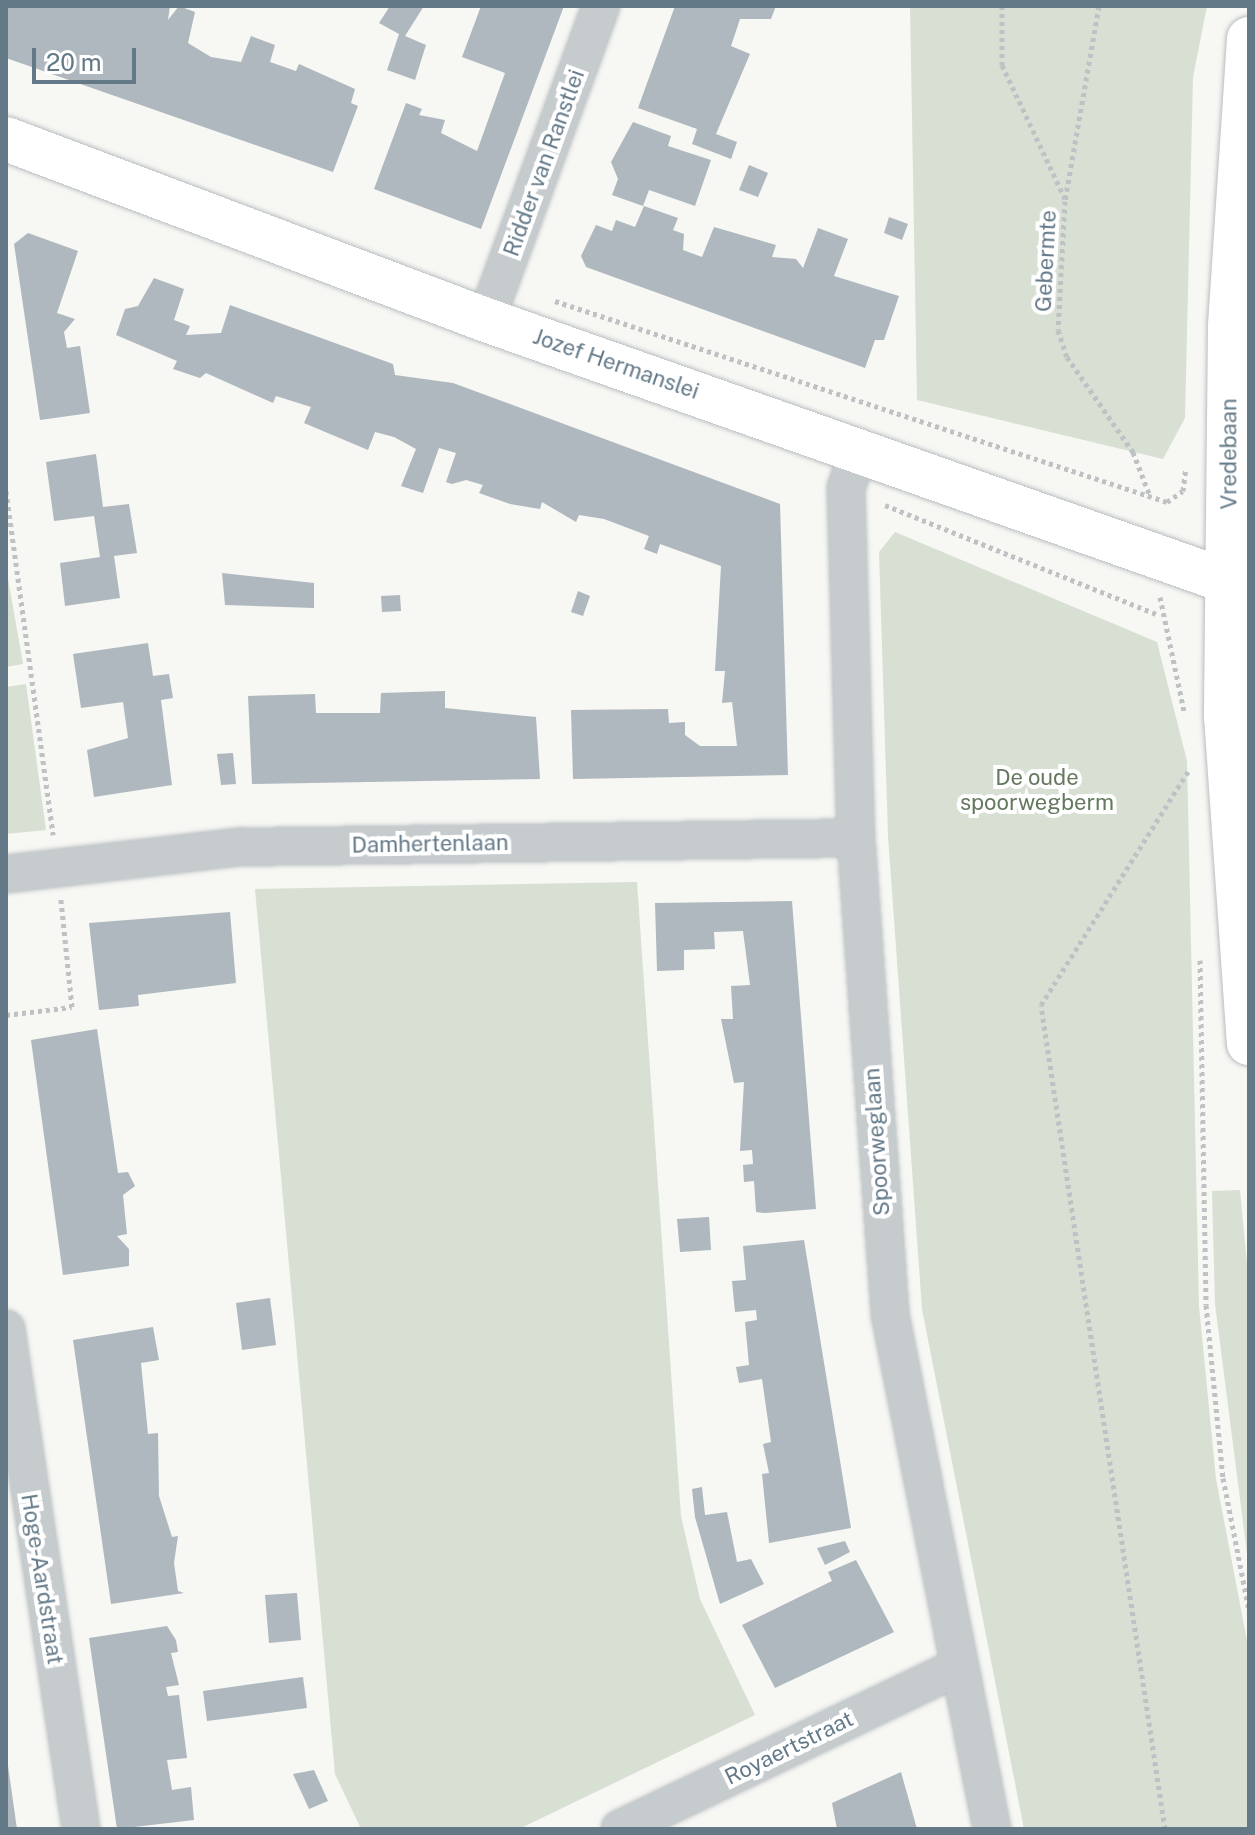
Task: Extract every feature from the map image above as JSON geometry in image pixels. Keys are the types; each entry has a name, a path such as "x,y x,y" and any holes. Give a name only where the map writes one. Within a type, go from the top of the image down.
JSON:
{"street":[{"name":"Ridder van Ranstlei","path":"486,320 601,6"},
{"name":"Vredebaan","path":"1249,39 1230,327 1239,586 1226,716 1249,1043"},
{"name":"Jozef Hermanslei","path":"6,139 486,320 860,448 1239,586"},
{"name":"Spoorweglaan","path":"860,448 846,488 856,838 890,1314 992,1829"},
{"name":"Damhertenlaan","path":"6,874 57,865 241,847 856,838"},
{"name":"Hoge-Aardstraat","path":"6,1329 81,1829"},
{"name":"Royaertstraat","path":"620,1829 958,1667"}],"path":[{"path":"1002,6 1002,65 1065,201"},
{"name":"Gebermte","path":"1099,6 1065,201 1058,330 1067,357 1133,452 1150,496"},
{"path":"486,320 564,299 1167,502 1183,491"},
{"path":"6,491 57,865 72,1007 6,1015"},
{"path":"883,505 1158,615 1186,718"},
{"path":"1165,1829 1041,1005 1195,762 1196,777"},
{"path":"1200,946 1206,1305 1223,1478 1249,1611"}],"green space":[{"path":"910,6 1207,6 1193,77 1185,418 1163,459 917,400"},
{"name":"De oude spoorwegberm","path":"895,532 1157,642 1187,761 1199,1306 1216,1479 1249,1651 1249,1829 1024,1829 922,1309 888,836 879,552"},
{"path":"6,567 23,664 6,667"},
{"path":"26,684 46,830 6,834 6,687"},
{"path":"637,882 681,1516 700,1599 755,1715 519,1829 361,1829 335,1774 255,889"},
{"path":"1240,1190 1249,1286 1249,1569 1215,1304 1212,1191"}],"building":[{"path":"6,6 170,6 168,20 179,6 195,12 188,43 211,57 241,62 251,36 275,45 270,62 296,71 299,64 355,89 351,103 358,106 333,172 6,58"},
{"path":"390,6 424,6 405,36 426,45 415,80 387,70 399,34 379,23"},
{"path":"481,6 564,6 481,229 374,189 406,103 422,109 419,115 445,120 441,133 477,151 505,73 462,57"},
{"path":"675,6 776,6 771,19 740,19 731,46 750,54 716,134 737,142 731,159 692,144 697,129 638,108"},
{"path":"633,122 671,136 668,146 711,160 695,206 649,190 643,206 612,195 618,179 611,162"},
{"path":"749,165 768,173 758,197 739,190"},
{"path":"644,206 678,218 673,230 684,234 683,250 702,257 714,227 776,245 772,257 796,259 803,268 818,228 848,239 834,276 899,296 884,340 875,340 865,368 586,267 581,256 596,225 612,231 616,220 635,227"},
{"path":"889,217 908,224 902,240 884,233"},
{"path":"28,233 78,251 57,313 75,319 64,332 67,348 80,346 90,413 40,420 14,244"},
{"path":"154,278 184,289 174,320 190,326 186,335 221,333 230,305 393,364 395,375 453,383 780,504 788,775 573,779 571,710 668,709 669,723 685,722 685,735 700,746 737,746 732,702 722,703 725,671 715,671 721,566 660,544 657,554 644,549 649,536 604,519 579,515 576,522 542,502 540,509 510,504 479,493 483,485 466,480 452,484 446,482 456,453 439,448 423,493 401,486 416,449 394,437 375,432 368,450 304,423 311,407 276,396 273,403 206,373 200,378 173,369 177,361 116,335 125,309 138,306"},
{"path":"96,454 103,507 129,504 137,553 114,556 120,598 65,606 60,563 100,557 94,516 54,521 46,462"},
{"path":"222,573 314,583 314,608 225,605"},
{"path":"578,591 590,596 583,616 571,612"},
{"path":"400,595 401,611 382,612 381,596"},
{"path":"148,643 153,676 169,674 173,698 161,700 172,785 94,797 87,750 128,738 123,702 81,708 73,654"},
{"path":"445,691 445,708 536,717 540,779 252,784 248,696 315,694 316,713 380,713 381,693"},
{"path":"233,753 236,784 221,785 217,754"},
{"path":"792,901 816,1209 765,1213 756,1212 754,1181 744,1182 743,1165 753,1164 752,1150 740,1151 744,1082 734,1083 721,1019 733,1019 731,986 750,985 743,931 714,932 715,949 684,950 684,970 657,971 655,903"},
{"path":"230,912 236,983 138,995 139,1006 99,1010 89,923"},
{"path":"97,1029 118,1173 128,1172 135,1186 123,1195 127,1234 117,1236 129,1249 129,1266 63,1275 31,1040"},
{"path":"709,1217 711,1250 680,1252 677,1219"},
{"path":"804,1240 851,1528 769,1543 762,1474 769,1473 763,1444 771,1442 762,1379 739,1383 736,1367 749,1365 745,1322 757,1320 756,1310 735,1312 732,1281 746,1280 743,1246"},
{"path":"270,1298 276,1345 242,1350 236,1303"},
{"path":"153,1327 159,1360 141,1363 148,1434 158,1433 159,1496 172,1537 178,1536 174,1563 178,1591 184,1593 111,1604 73,1340"},
{"path":"702,1487 705,1515 727,1512 737,1562 751,1559 764,1584 720,1604 695,1517 692,1489"},
{"path":"845,1541 850,1552 825,1565 817,1548"},
{"path":"856,1560 894,1632 775,1688 742,1625 832,1581 828,1572"},
{"path":"297,1593 301,1640 269,1643 265,1595"},
{"path":"167,1626 176,1640 178,1652 171,1653 179,1685 166,1687 168,1696 179,1695 187,1758 167,1760 172,1790 191,1787 194,1820 117,1829 89,1638"},
{"path":"303,1677 307,1708 207,1721 203,1691"},
{"path":"8,1766 17,1829 6,1829"},
{"path":"314,1770 328,1801 309,1809 293,1774"},
{"path":"901,1772 917,1829 837,1829 832,1803"}]}
